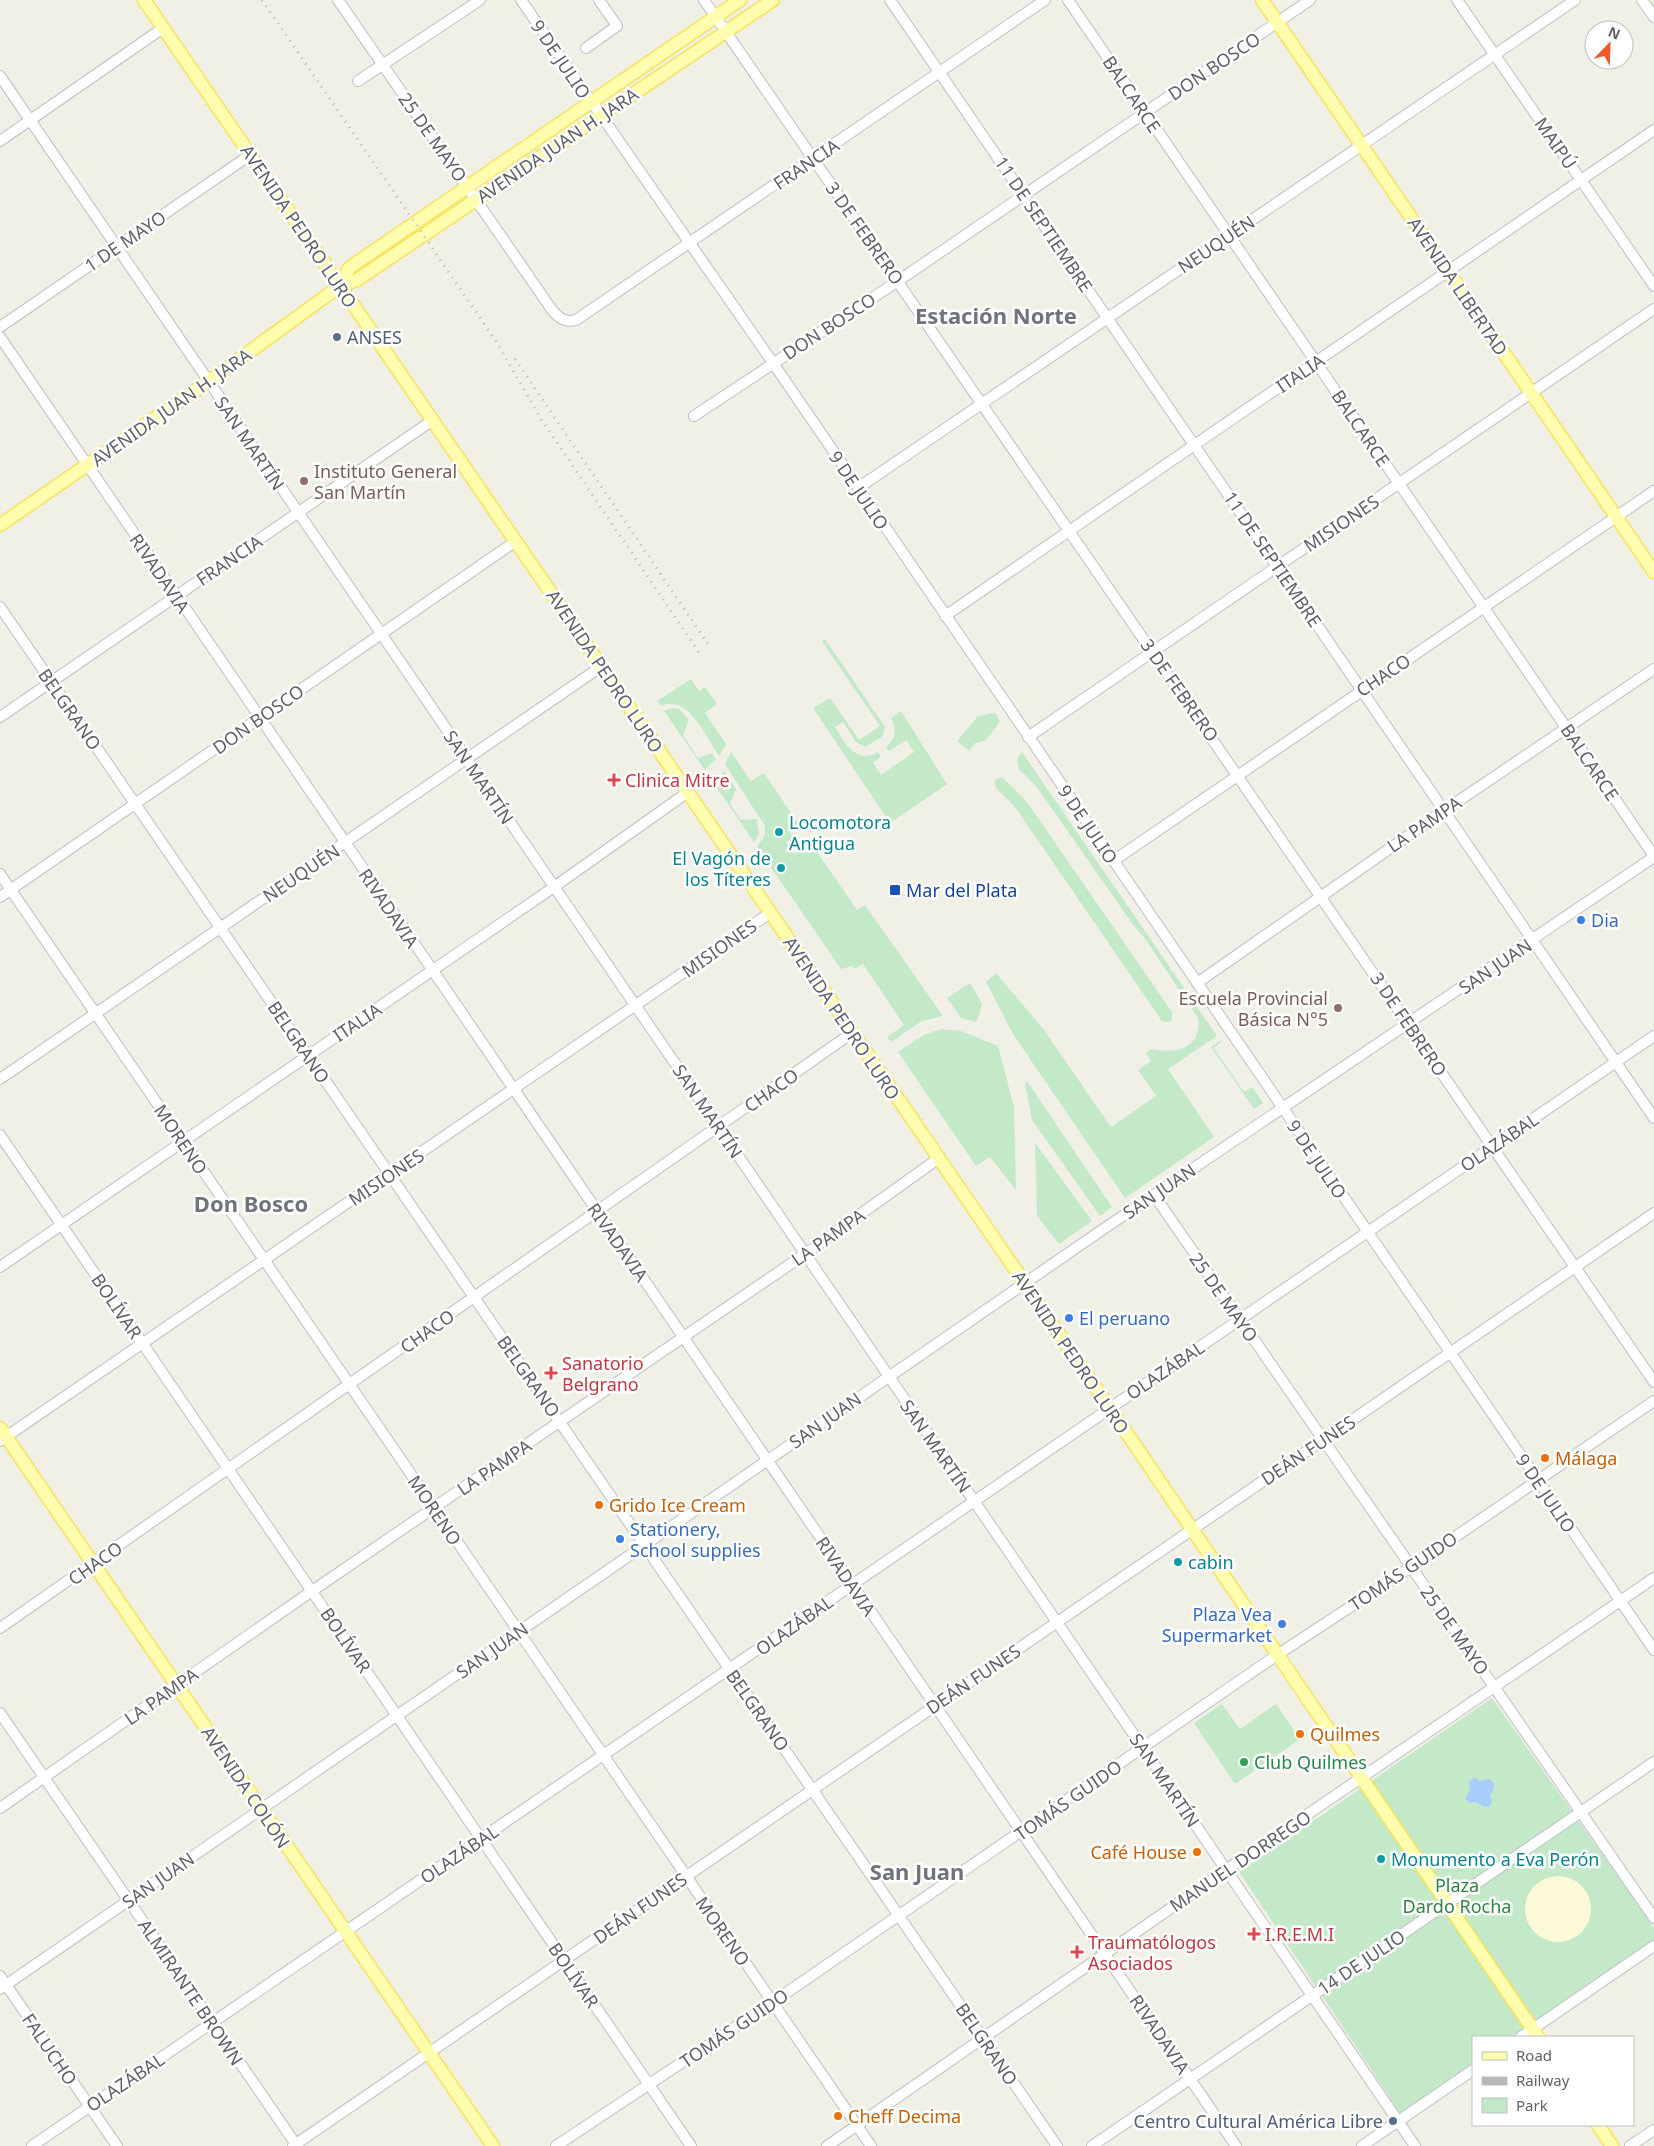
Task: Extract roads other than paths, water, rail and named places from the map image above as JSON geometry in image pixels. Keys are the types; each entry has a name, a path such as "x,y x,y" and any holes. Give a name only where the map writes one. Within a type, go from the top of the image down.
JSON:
{"main road":[{"name":"AVENIDA PEDRO LURO","path":"144,0 939,1158 1535,2033"},
{"name":"AVENIDA JUAN H. JARA","path":"340,286 349,268 740,0"},
{"name":"AVENIDA JUAN H. JARA","path":"0,525 208,381 340,286 357,280 773,0"},
{"name":"AVENIDA LIBERTAD","path":"1262,0 1654,572"},
{"name":"AVENIDA COLÓN","path":"2,1435 177,1685 493,2146"},
{"path":"1599,2126 1612,2146"}],"street":[{"name":"25 DE MAYO","path":"338,0 552,310 564,320"},
{"path":"358,81 480,0"},
{"name":"9 DE JULIO","path":"521,0 946,616 1654,1650"},
{"path":"586,48 617,26 599,0"},
{"name":"3 DE FEBRERO","path":"704,0 1654,1382"},
{"name":"11 DE SEPTIEMBRE","path":"890,0 1654,1118"},
{"name":"FRANCIA","path":"564,320 576,320 1045,0"},
{"name":"BALCARCE","path":"1068,0 1654,856"},
{"name":"DON BOSCO","path":"694,416 898,281 1310,0"},
{"name":"MAIPÚ","path":"1457,0 1654,286"},
{"name":"NEUQUÉN","path":"858,488 1575,0"},
{"path":"1642,0 1654,17"},
{"path":"0,140 163,28"},
{"name":"SAN MARTÍN","path":"0,76 1415,2146"},
{"name":"ITALIA","path":"946,616 1654,130"},
{"name":"1 DE MAYO","path":"0,327 250,155"},
{"name":"MISIONES","path":"1028,737 1654,309"},
{"name":"RIVADAVIA","path":"0,337 1236,2146"},
{"name":"FRANCIA","path":"0,718 433,420"},
{"name":"CHACO","path":"1113,861 1654,491"},
{"name":"DON BOSCO","path":"0,898 516,541"},
{"name":"BELGRANO","path":"0,606 1057,2146"},
{"name":"NEUQUÉN","path":"0,1079 602,666"},
{"name":"LA PAMPA","path":"1197,983 1445,810 1654,669"},
{"name":"ITALIA","path":"0,1267 554,887 688,792"},
{"name":"SAN JUAN","path":"2,1984 129,1901 1024,1283 1533,940 1654,856"},
{"name":"MORENO","path":"0,874 602,1756 871,2146"},
{"name":"MISIONES","path":"2,1435 143,1344 770,913"},
{"name":"CHACO","path":"0,1628 852,1033"},
{"name":"OLAZÁBAL","path":"32,2146 1654,1036"},
{"name":"BOLÍVAR","path":"0,1135 692,2146"},
{"name":"LA PAMPA","path":"0,1808 312,1591 805,1254 939,1158"},
{"name":"25 DE MAYO","path":"1154,1195 1654,1918"},
{"name":"DEÁN FUNES","path":"295,2145 1654,1213"},
{"name":"TOMÁS GUIDO","path":"556,2146 773,2002 1277,1655 1411,1567 1654,1401"},
{"name":"MANUEL DORREGO","path":"827,2146 1226,1870 1654,1578"},
{"name":"ALMIRANTE BROWN","path":"0,1714 295,2145"},
{"name":"14 DE JULIO","path":"1092,2146 1654,1762"},
{"path":"1535,2033 1654,1946"},
{"name":"FALUCHO","path":"2,1984 116,2146"},
{"path":"1362,2146 1472,2071"},
{"path":"1630,2146 1654,2130"}],"water":[{"path":"1475,1777 1480,1781 1489,1779 1494,1783 1494,1789 1490,1796 1492,1801 1490,1806 1484,1807 1476,1802 1470,1803 1465,1799 1470,1789 1469,1781"}],"railway":[{"path":"262,0 496,341 541,419 700,654"},
{"path":"515,359 710,647"}],"place":[{"name":"ANSES","path":"337,337"},
{"name":"Instituto General San Martín","path":"304,481"},
{"name":"Clinica Mitre","path":"614,780"},
{"name":"Locomotora Antigua","path":"779,832"},
{"name":"El Vagón de los Títeres","path":"781,868"},
{"name":"Mar del Plata","path":"895,890"},
{"name":"Dia","path":"1581,920"},
{"name":"Escuela Provincial Básica N°5","path":"1338,1008"},
{"name":"El peruano","path":"1069,1318"},
{"name":"Sanatorio Belgrano","path":"551,1373"},
{"name":"Málaga","path":"1545,1458"},
{"name":"Grido Ice Cream","path":"599,1505"},
{"name":"Stationery, School supplies","path":"620,1539"},
{"name":"cabin","path":"1178,1562"},
{"name":"Plaza Vea Supermarket","path":"1282,1624"},
{"name":"Quilmes","path":"1300,1734"},
{"name":"Club Quilmes","path":"1244,1762"},
{"name":"Café House","path":"1197,1852"},
{"name":"Monumento a Eva Perón","path":"1381,1859"},
{"name":"I.R.E.M.I","path":"1254,1934"},
{"name":"Traumatólogos Asociados","path":"1077,1952"},
{"name":"Cheff Decima","path":"838,2116"},
{"name":"Centro Cultural América Libre","path":"1393,2121"}],"district":[{"name":"Estación Norte","path":"996,315"},
{"name":"Don Bosco","path":"251,1203"},
{"name":"San Juan","path":"917,1871"}],"park label":[{"name":"Plaza Dardo Rocha","path":"1457,1895"}]}
